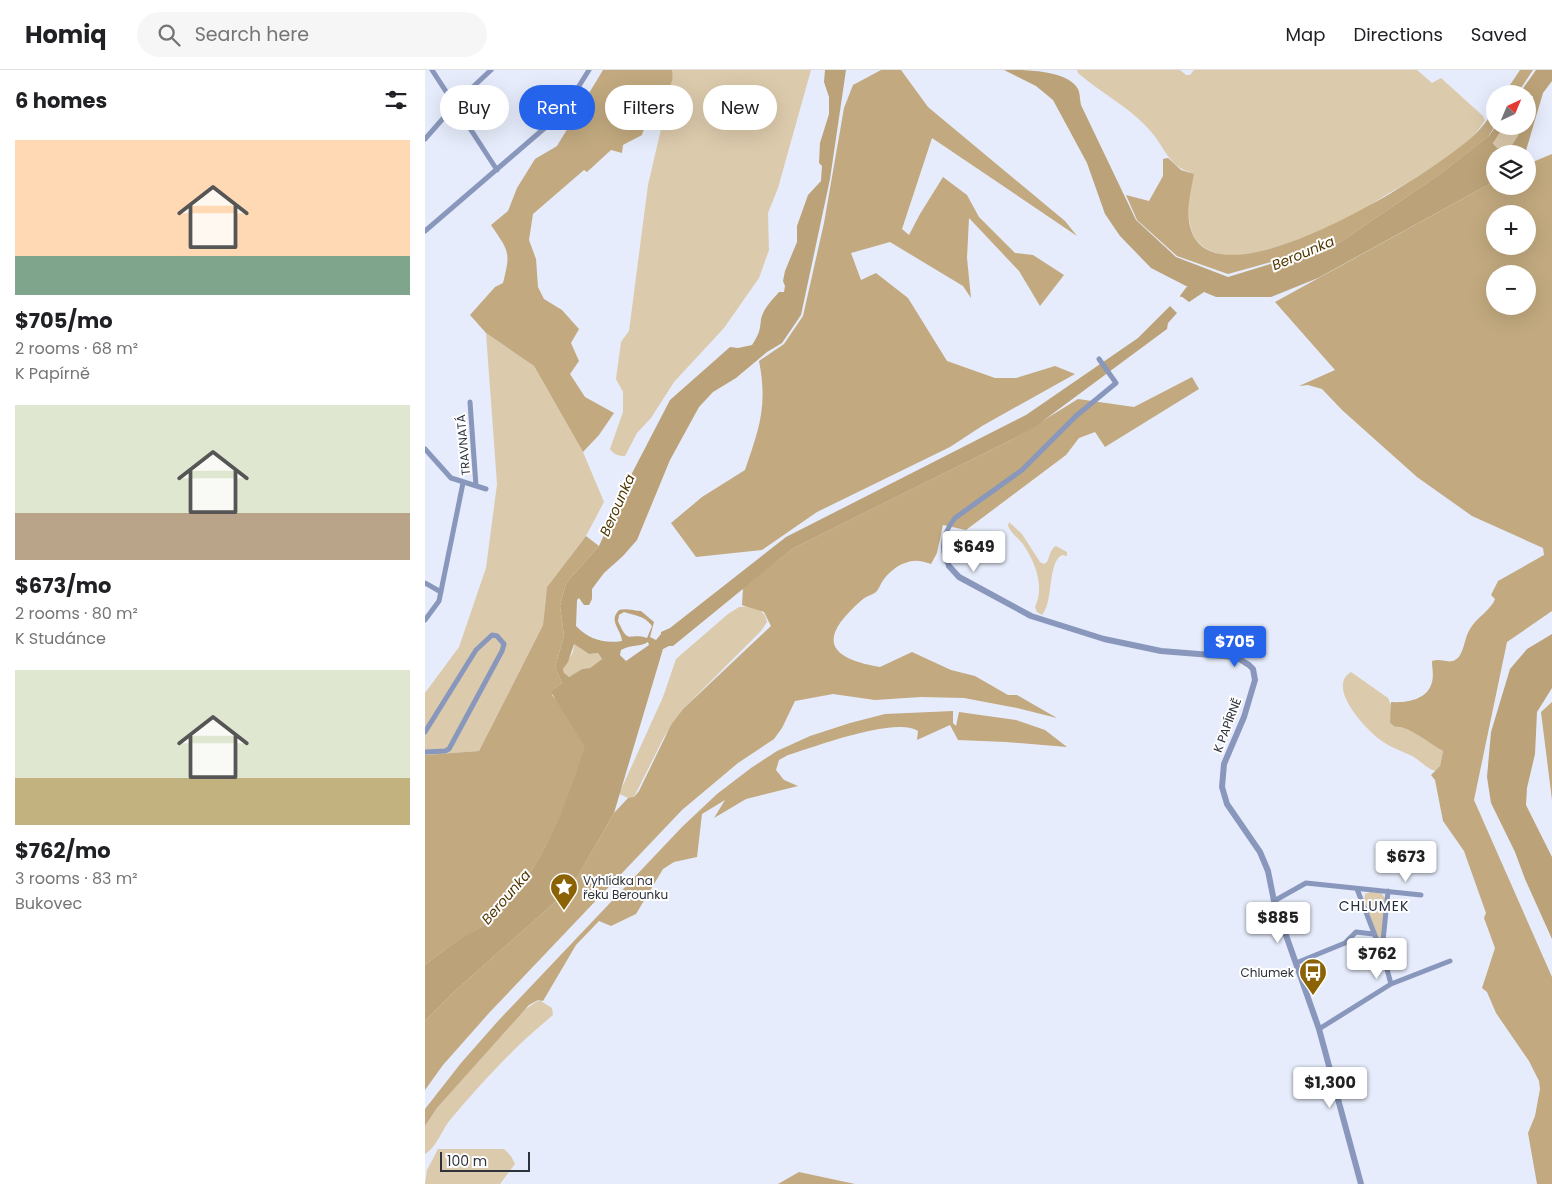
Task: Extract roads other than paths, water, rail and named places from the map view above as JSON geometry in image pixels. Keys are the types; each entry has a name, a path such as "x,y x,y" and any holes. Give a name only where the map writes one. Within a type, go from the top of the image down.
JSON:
{"street":[{"path":"432,70 442,85"},
{"path":"476,85 491,70"},
{"path":"425,230 554,120 569,102 589,70"},
{"path":"425,139 440,122"},
{"path":"471,130 497,170"},
{"path":"949,566 945,556 943,541 949,526 966,510 1003,484 1036,457 1076,416 1116,384 1113,376 1099,359"},
{"name":"TRAVNATÁ","path":"470,402 476,486"},
{"path":"425,449 451,478 486,489"},
{"path":"425,620 439,602 463,483"},
{"name":"K PAPÍRNĚ","path":"949,566 959,577 1031,616 1104,639 1161,651 1236,657 1253,669 1255,680 1244,717 1224,764 1222,787 1227,804 1261,852 1268,871 1274,900 1319,1029 1361,1184"},
{"path":"425,583 441,592"},
{"path":"425,732 476,650 492,635 497,636 503,644 502,651 449,749 425,752"},
{"path":"1274,900 1306,883 1421,895"},
{"path":"1357,889 1381,951 1391,984"},
{"path":"1381,951 1388,891"},
{"path":"1296,963 1345,943 1356,932 1373,934"},
{"path":"1319,1029 1391,984 1450,961"}],"waterway":[{"path":"1181,296 1187,288 1189,289"}],"place":[{"name":"Vyhlídka na řeku Berounku","path":"564,911"},
{"name":"Chlumek","path":"1313,996"}],"district":[{"name":"CHLUMEK","path":"1374,906"}],"water label":[{"name":"Berounka","path":"1303,253"},
{"name":"Berounka","path":"617,505"},
{"name":"Berounka","path":"506,897"}]}
